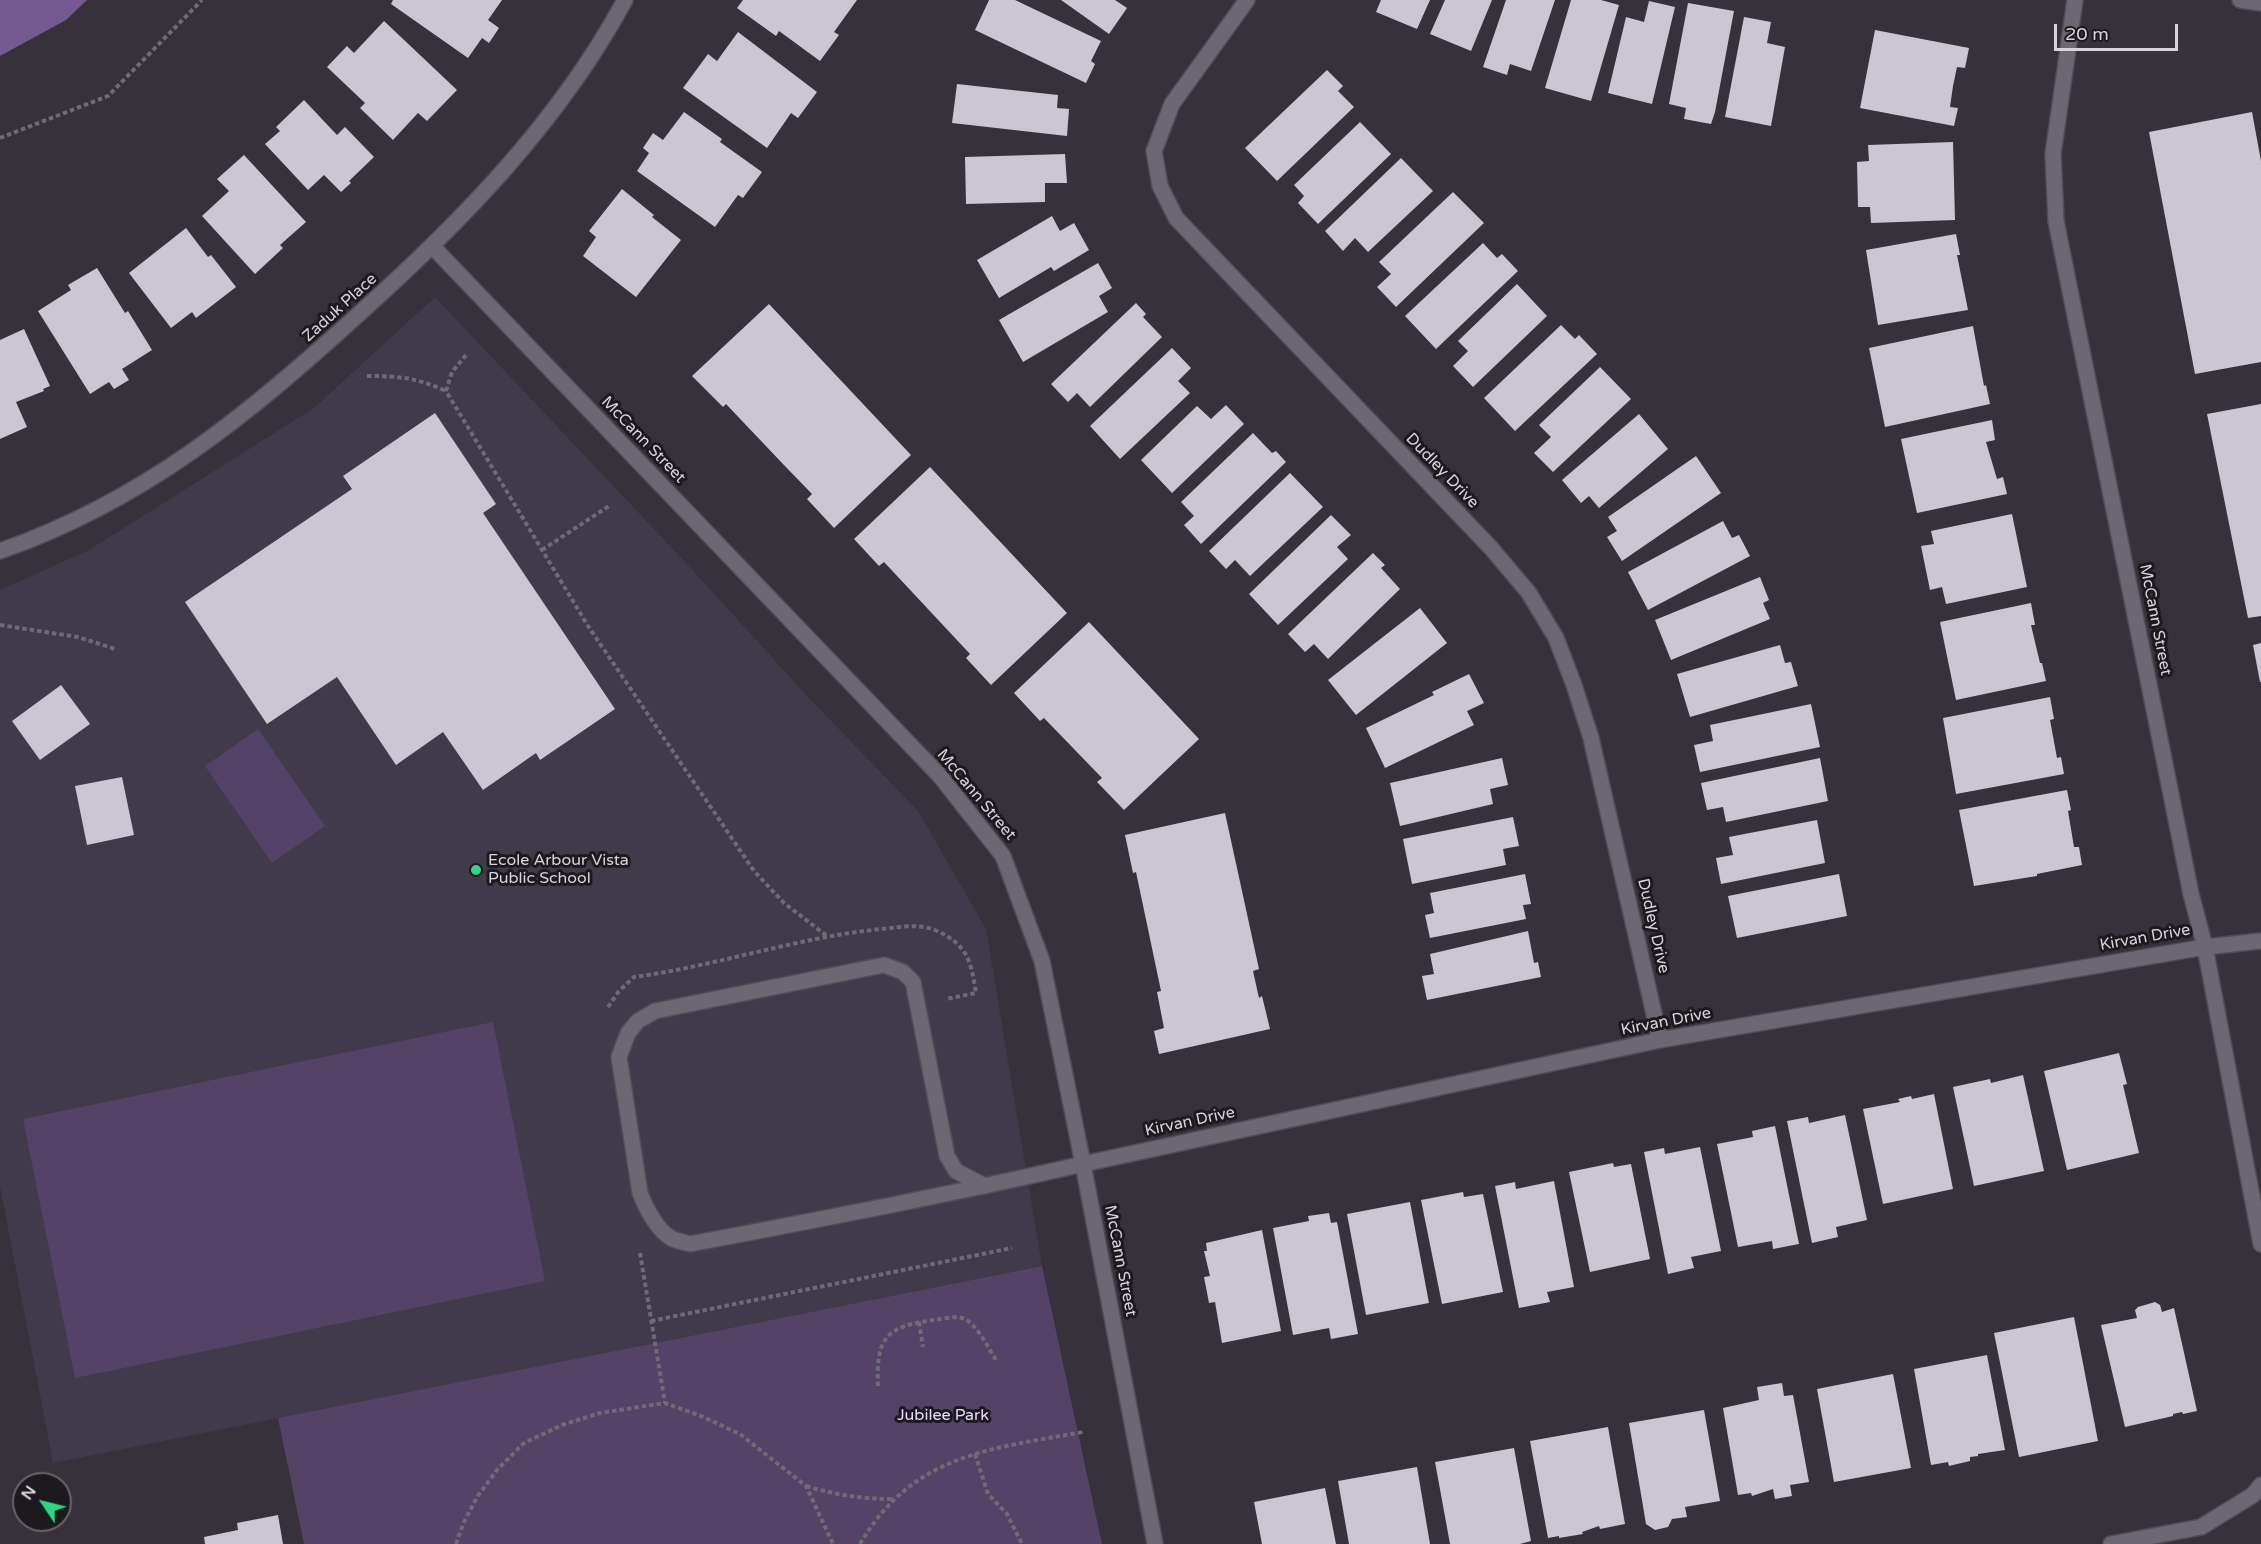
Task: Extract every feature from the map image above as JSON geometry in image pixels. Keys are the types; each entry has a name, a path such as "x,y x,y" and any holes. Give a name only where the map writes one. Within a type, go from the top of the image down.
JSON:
{"street":[{"name":"Zaduk Place","path":"0,551 94,512 177,463 246,413 295,372 434,247 493,184 576,82 625,0"},
{"name":"Dudley Drive","path":"1247,0 1172,104 1154,151 1160,186 1176,218 1491,548 1529,593 1556,638 1591,738 1660,1040"},
{"name":"McCann Street","path":"2075,0 2054,154 2056,221 2189,882 2205,946 2261,1244"},
{"path":"2240,0 2261,3"},
{"name":"McCann Street","path":"434,247 940,776 1003,856 1042,961 1155,1544"},
{"name":"Kirvan Drive","path":"985,1186 956,1171 947,1156 913,982 903,972 884,965 655,1011 638,1021 628,1033 619,1057 640,1193 646,1209 670,1238 690,1244 985,1186 1660,1040 2205,946 2261,941"},
{"path":"2111,1544 2201,1527 2253,1496 2261,1485"}],"path":[{"path":"0,138 108,96 202,0"},
{"path":"446,391 452,372 466,356"},
{"path":"367,376 421,380 446,391 588,626 754,871 783,903 828,937"},
{"path":"542,550 609,506"},
{"path":"0,625 78,637 115,649"},
{"path":"639,1247 665,1403"},
{"path":"651,1321 1012,1248"},
{"path":"878,1386 878,1356 886,1338 897,1329 919,1322 964,1318 971,1324 996,1360"},
{"path":"919,1322 922,1347"},
{"path":"456,1544 477,1497 497,1470 524,1443 562,1425 600,1413 665,1403 740,1434 806,1486 836,1495 864,1499 893,1499"},
{"path":"860,1544 893,1499 912,1482 935,1469 1002,1447 1083,1432"},
{"path":"975,1454 988,1494 1007,1514 1022,1544"},
{"path":"806,1486 833,1544"}],"shaded area":[{"path":"0,0 87,0 66,20 0,56"},
{"name":"Ecole Arbour Vista Public School","path":"435,297 687,564 809,698 918,811 986,929 1042,1266 53,1463 0,1186 0,590 89,550 314,408"}],"green space":[{"path":"258,729 325,826 272,863 205,766"},
{"path":"493,1022 545,1281 75,1378 23,1119"},
{"name":"Jubilee Park","path":"1042,1266 1102,1544 304,1544 278,1418"}],"building":[{"path":"393,0 502,0 488,20 499,28 489,43 482,38 468,58 391,4"},
{"path":"743,0 857,0 834,32 839,35 820,61 779,31 776,36 737,8"},
{"path":"989,0 1015,0 1101,41 1091,61 1095,64 1086,83 975,30"},
{"path":"1061,0 1115,0 1127,8 1109,34"},
{"path":"1381,0 1430,0 1417,29 1376,12"},
{"path":"1445,0 1492,0 1471,51 1430,34"},
{"path":"1506,0 1555,0 1531,71 1510,64 1507,75 1483,67"},
{"path":"1571,0 1601,0 1619,5 1591,101 1545,88"},
{"path":"1649,1 1675,7 1652,104 1608,93 1626,17 1644,22"},
{"path":"1688,3 1734,11 1711,124 1684,119 1686,108 1669,104"},
{"path":"1744,17 1771,22 1767,43 1785,47 1771,126 1725,117"},
{"path":"384,21 457,90 427,121 418,113 393,140 360,108 365,103 327,67 347,46 354,53"},
{"path":"1875,30 1969,48 1965,68 1957,67 1953,86 1950,107 1958,108 1954,126 1860,108"},
{"path":"738,32 817,92 798,118 791,113 767,148 683,88 708,54 717,61"},
{"path":"1327,70 1343,86 1338,91 1354,107 1277,181 1245,148"},
{"path":"957,84 1058,95 1057,108 1069,109 1067,136 952,123"},
{"path":"304,100 337,135 345,127 374,157 341,192 324,175 308,190 265,144 280,131 276,127"},
{"path":"684,112 722,139 720,142 762,172 743,198 738,195 715,227 637,171 649,153 643,148 653,133 663,140"},
{"path":"2252,112 2261,161 2261,362 2195,374 2149,132"},
{"path":"1360,122 1391,154 1318,224 1298,203 1304,196 1294,185"},
{"path":"1953,142 1955,220 1871,223 1870,207 1858,207 1857,162 1869,161 1868,145"},
{"path":"1065,154 1067,183 1045,183 1045,202 966,204 965,157"},
{"path":"244,155 306,222 280,245 283,248 255,274 202,216 229,191 217,179"},
{"path":"1401,158 1433,191 1368,252 1355,238 1343,251 1325,231"},
{"path":"622,189 681,240 636,297 583,256 596,237 589,231"},
{"path":"1453,192 1484,223 1396,307 1377,287 1391,274 1379,262"},
{"path":"1052,216 1060,231 1074,223 1089,250 1054,271 1051,267 999,298 977,260"},
{"path":"186,228 208,257 211,255 236,287 196,318 192,312 171,328 129,273"},
{"path":"1956,234 1960,255 1957,255 1968,310 1878,325 1866,250"},
{"path":"1483,243 1497,258 1502,254 1518,271 1436,349 1405,316"},
{"path":"1098,263 1112,288 1099,296 1108,312 1023,362 999,320"},
{"path":"97,268 125,313 128,311 152,350 122,369 129,380 114,389 109,382 90,394 38,311 71,290 68,285"},
{"path":"1517,284 1547,316 1473,387 1453,366 1468,351 1458,341"},
{"path":"1136,303 1146,314 1143,317 1162,337 1090,407 1077,393 1068,402 1051,384"},
{"path":"769,304 911,455 834,528 807,499 812,494 726,404 723,407 692,376"},
{"path":"1561,325 1575,339 1579,335 1597,354 1515,431 1484,398"},
{"path":"1973,326 1984,386 1986,385 1990,404 1885,427 1869,348"},
{"path":"24,329 50,386 43,389 44,391 16,402 27,427 0,439 0,340"},
{"path":"1172,348 1191,368 1178,381 1190,393 1120,459 1090,426"},
{"path":"1600,367 1631,399 1553,472 1534,453 1551,437 1539,425"},
{"path":"2261,404 2261,616 2248,618 2207,414"},
{"path":"1226,405 1244,424 1172,493 1141,460 1197,406 1211,419"},
{"path":"435,413 496,504 483,513 615,709 540,760 536,753 483,790 443,732 396,765 337,677 267,724 185,602 352,489 343,476"},
{"path":"1639,414 1668,449 1599,508 1589,496 1581,503 1562,480"},
{"path":"1992,420 1995,440 1986,442 1997,479 2003,477 2007,494 1917,513 1901,439"},
{"path":"1253,433 1272,453 1276,451 1286,462 1201,544 1184,525 1194,516 1181,502"},
{"path":"1696,456 1721,493 1622,561 1607,537 1617,531 1608,517"},
{"path":"930,467 1067,613 991,685 966,658 970,654 884,562 879,566 854,539"},
{"path":"1290,473 1323,507 1250,576 1235,560 1226,569 1209,551"},
{"path":"2012,514 2027,587 1946,604 1942,587 1930,590 1921,546 1934,544 1931,531"},
{"path":"1331,515 1351,535 1337,547 1348,559 1278,625 1249,594"},
{"path":"1723,521 1732,538 1739,535 1750,556 1648,610 1628,572"},
{"path":"1373,553 1385,565 1381,568 1400,589 1328,659 1314,644 1305,652 1288,634"},
{"path":"1760,577 1769,600 1763,603 1770,619 1671,660 1655,620"},
{"path":"2031,603 2035,625 2031,625 2046,681 1956,700 1940,622"},
{"path":"1420,608 1447,643 1356,715 1328,680"},
{"path":"1089,622 1199,739 1124,810 1097,782 1102,778 1044,718 1040,721 1014,693"},
{"path":"2261,643 2261,682 2260,682 2253,645"},
{"path":"1780,645 1785,663 1791,662 1798,686 1690,717 1677,674"},
{"path":"1469,674 1484,703 1467,711 1474,725 1385,768 1366,728 1434,695 1432,692"},
{"path":"61,685 90,724 40,760 12,721"},
{"path":"2050,697 2054,719 2050,720 2057,758 2061,757 2064,774 1956,794 1943,718"},
{"path":"1811,704 1820,747 1700,772 1694,745 1713,741 1710,725"},
{"path":"1502,758 1508,785 1490,789 1493,804 1400,826 1390,783"},
{"path":"1820,758 1828,801 1726,822 1723,807 1707,810 1701,783"},
{"path":"122,777 134,835 87,845 75,786"},
{"path":"2067,790 2074,847 2079,847 2082,865 2037,874 2037,876 1974,886 1959,810"},
{"path":"1225,813 1259,969 1253,971 1259,998 1262,996 1270,1029 1159,1054 1154,1031 1164,1028 1157,992 1161,991 1136,872 1133,873 1125,835"},
{"path":"1513,817 1519,846 1503,849 1506,865 1412,884 1403,839"},
{"path":"1817,820 1825,863 1721,884 1716,858 1733,855 1729,837"},
{"path":"1525,874 1531,904 1523,905 1526,919 1430,938 1425,915 1434,913 1430,893"},
{"path":"1839,874 1847,916 1737,938 1728,896"},
{"path":"1528,931 1534,963 1538,962 1541,977 1427,1000 1422,976 1434,974 1430,954"},
{"path":"2119,1053 2127,1084 2123,1085 2139,1153 2067,1170 2044,1071"},
{"path":"2023,1075 2044,1171 1974,1186 1953,1087 1990,1079 1991,1083"},
{"path":"1934,1094 1953,1189 1883,1204 1863,1109 1900,1102 1898,1099 1911,1096 1912,1099"},
{"path":"1845,1115 1867,1220 1836,1227 1838,1237 1812,1243 1787,1121 1808,1117 1809,1123"},
{"path":"1775,1126 1799,1244 1773,1249 1772,1241 1738,1247 1717,1144 1753,1137 1752,1131"},
{"path":"1700,1147 1721,1251 1691,1257 1694,1268 1668,1274 1644,1152 1664,1148 1665,1154"},
{"path":"1613,1163 1614,1167 1631,1164 1650,1259 1590,1272 1569,1172"},
{"path":"1554,1181 1574,1287 1547,1292 1550,1302 1519,1308 1495,1186 1515,1182 1516,1189"},
{"path":"1463,1192 1464,1197 1483,1194 1503,1292 1442,1304 1421,1200"},
{"path":"1410,1202 1429,1303 1366,1315 1347,1214"},
{"path":"1329,1213 1331,1223 1337,1222 1358,1334 1331,1339 1329,1328 1293,1335 1273,1228 1309,1221 1308,1216"},
{"path":"1262,1230 1281,1331 1222,1343 1215,1302 1209,1303 1204,1277 1210,1276 1204,1251 1207,1251 1206,1243"},
{"path":"2155,1302 2160,1305 2162,1312 2174,1308 2197,1411 2173,1414 2173,1416 2125,1427 2101,1325 2137,1318 2135,1310 2138,1307"},
{"path":"2074,1317 2098,1441 2019,1457 1994,1333"},
{"path":"1987,1355 2005,1450 1978,1454 1978,1456 1970,1457 1970,1461 1949,1466 1948,1462 1931,1465 1914,1369"},
{"path":"1893,1374 1911,1468 1834,1482 1817,1389"},
{"path":"1782,1383 1784,1396 1793,1395 1809,1482 1790,1485 1792,1496 1775,1499 1773,1489 1752,1496 1751,1493 1738,1495 1723,1408 1759,1400 1757,1387"},
{"path":"1704,1410 1720,1501 1685,1507 1687,1517 1672,1519 1668,1527 1655,1530 1646,1524 1629,1423"},
{"path":"1608,1427 1625,1524 1600,1529 1599,1526 1582,1532 1583,1534 1548,1538 1530,1441"},
{"path":"1514,1448 1531,1541 1520,1544 1450,1544 1435,1462"},
{"path":"1417,1467 1430,1544 1349,1544 1338,1481"},
{"path":"1325,1488 1336,1544 1262,1544 1254,1502"},
{"path":"278,1515 283,1544 205,1544 204,1537 238,1530 237,1523"}],"place":[{"name":"Ecole Arbour Vista Public School","path":"476,870"}]}
